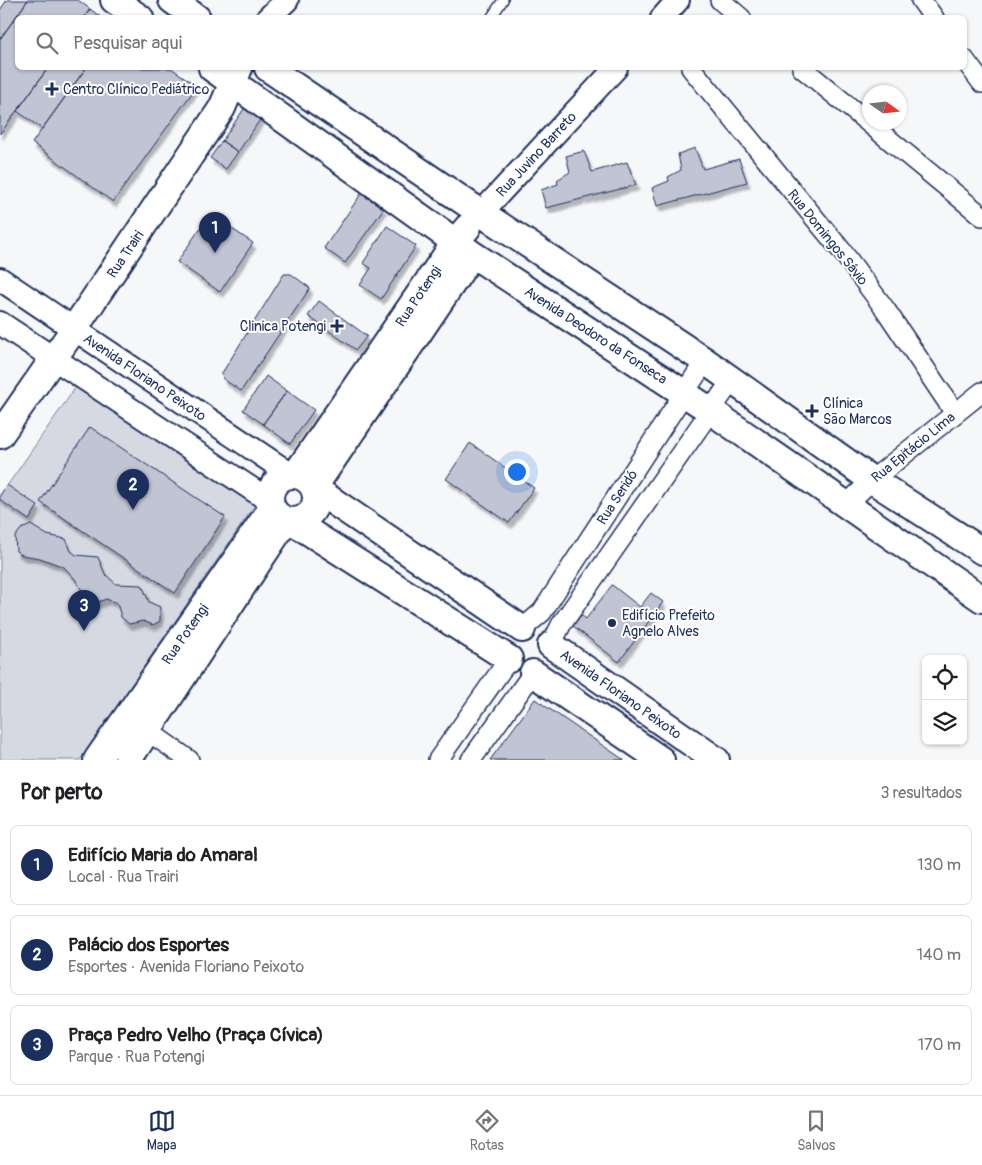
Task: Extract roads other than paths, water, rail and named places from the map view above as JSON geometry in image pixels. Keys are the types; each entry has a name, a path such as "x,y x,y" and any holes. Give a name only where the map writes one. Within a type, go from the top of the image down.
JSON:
{"main road":[{"path":"114,0 136,15"},
{"path":"172,0 193,15"},
{"name":"Avenida Deodoro da Fonseca","path":"219,70 236,75 464,247 711,411 846,504 978,588"},
{"path":"271,70 481,213 706,361 872,480 982,551"},
{"name":"Rua Trairi","path":"0,435 53,360 222,108 236,75"},
{"name":"Rua Juvino Barreto","path":"464,247 481,213"},
{"name":"Rua Potengi","path":"304,481 464,247"},
{"path":"280,513 304,518 313,510 316,496 304,481 283,476 273,487 280,513 402,593 509,659 518,670 533,673 661,760"},
{"name":"Avenida Floriano Peixoto","path":"304,481 522,629"},
{"name":"Rua Potengi","path":"97,760 137,724 280,513"},
{"path":"402,593 423,561"},
{"path":"509,659 508,645 516,632 530,628 544,633 551,645 552,653 546,666 533,673"},
{"name":"Avenida Floriano Peixoto","path":"551,645 716,760"},
{"name":"Rua Potengi","path":"128,760 137,724"}],"street":[{"path":"271,15 287,0"},
{"path":"665,15 678,0"},
{"path":"720,0 738,15"},
{"path":"921,0 932,15"},
{"path":"967,63 982,83"},
{"name":"Rua Juvino Barreto","path":"481,213 614,70"},
{"name":"Rua Domingos Sávio","path":"693,70 841,250 885,309 955,413"},
{"path":"804,70 982,216"},
{"name":"Avenida Floriano Peixoto","path":"0,279 304,481"},
{"path":"0,323 173,438 280,513"},
{"name":"Rua Seridó","path":"522,629 542,612 706,361"},
{"name":"Rua Seridó","path":"551,645 561,624 732,380"},
{"name":"Rua Epitácio Lima","path":"846,504 872,480 982,392"},
{"path":"173,438 192,408"},
{"path":"438,760 509,659"},
{"path":"470,760 533,673"},
{"path":"137,724 189,760"}],"lane":[{"path":"493,15 502,0"}],"place":[{"name":"Centro Clínico Pediátrico","path":"52,89"},
{"name":"Edifício Maria do Amaral","path":"215,253"},
{"name":"Clinica Potengi","path":"337,326"},
{"name":"Clínica São Marcos","path":"812,411"},
{"name":"Palácio dos Esportes","path":"133,510"},
{"name":"Edifício Prefeito Agnelo Alves","path":"612,623"},
{"name":"Praça Pedro Velho (Praça Cívica)","path":"84,631"}]}
